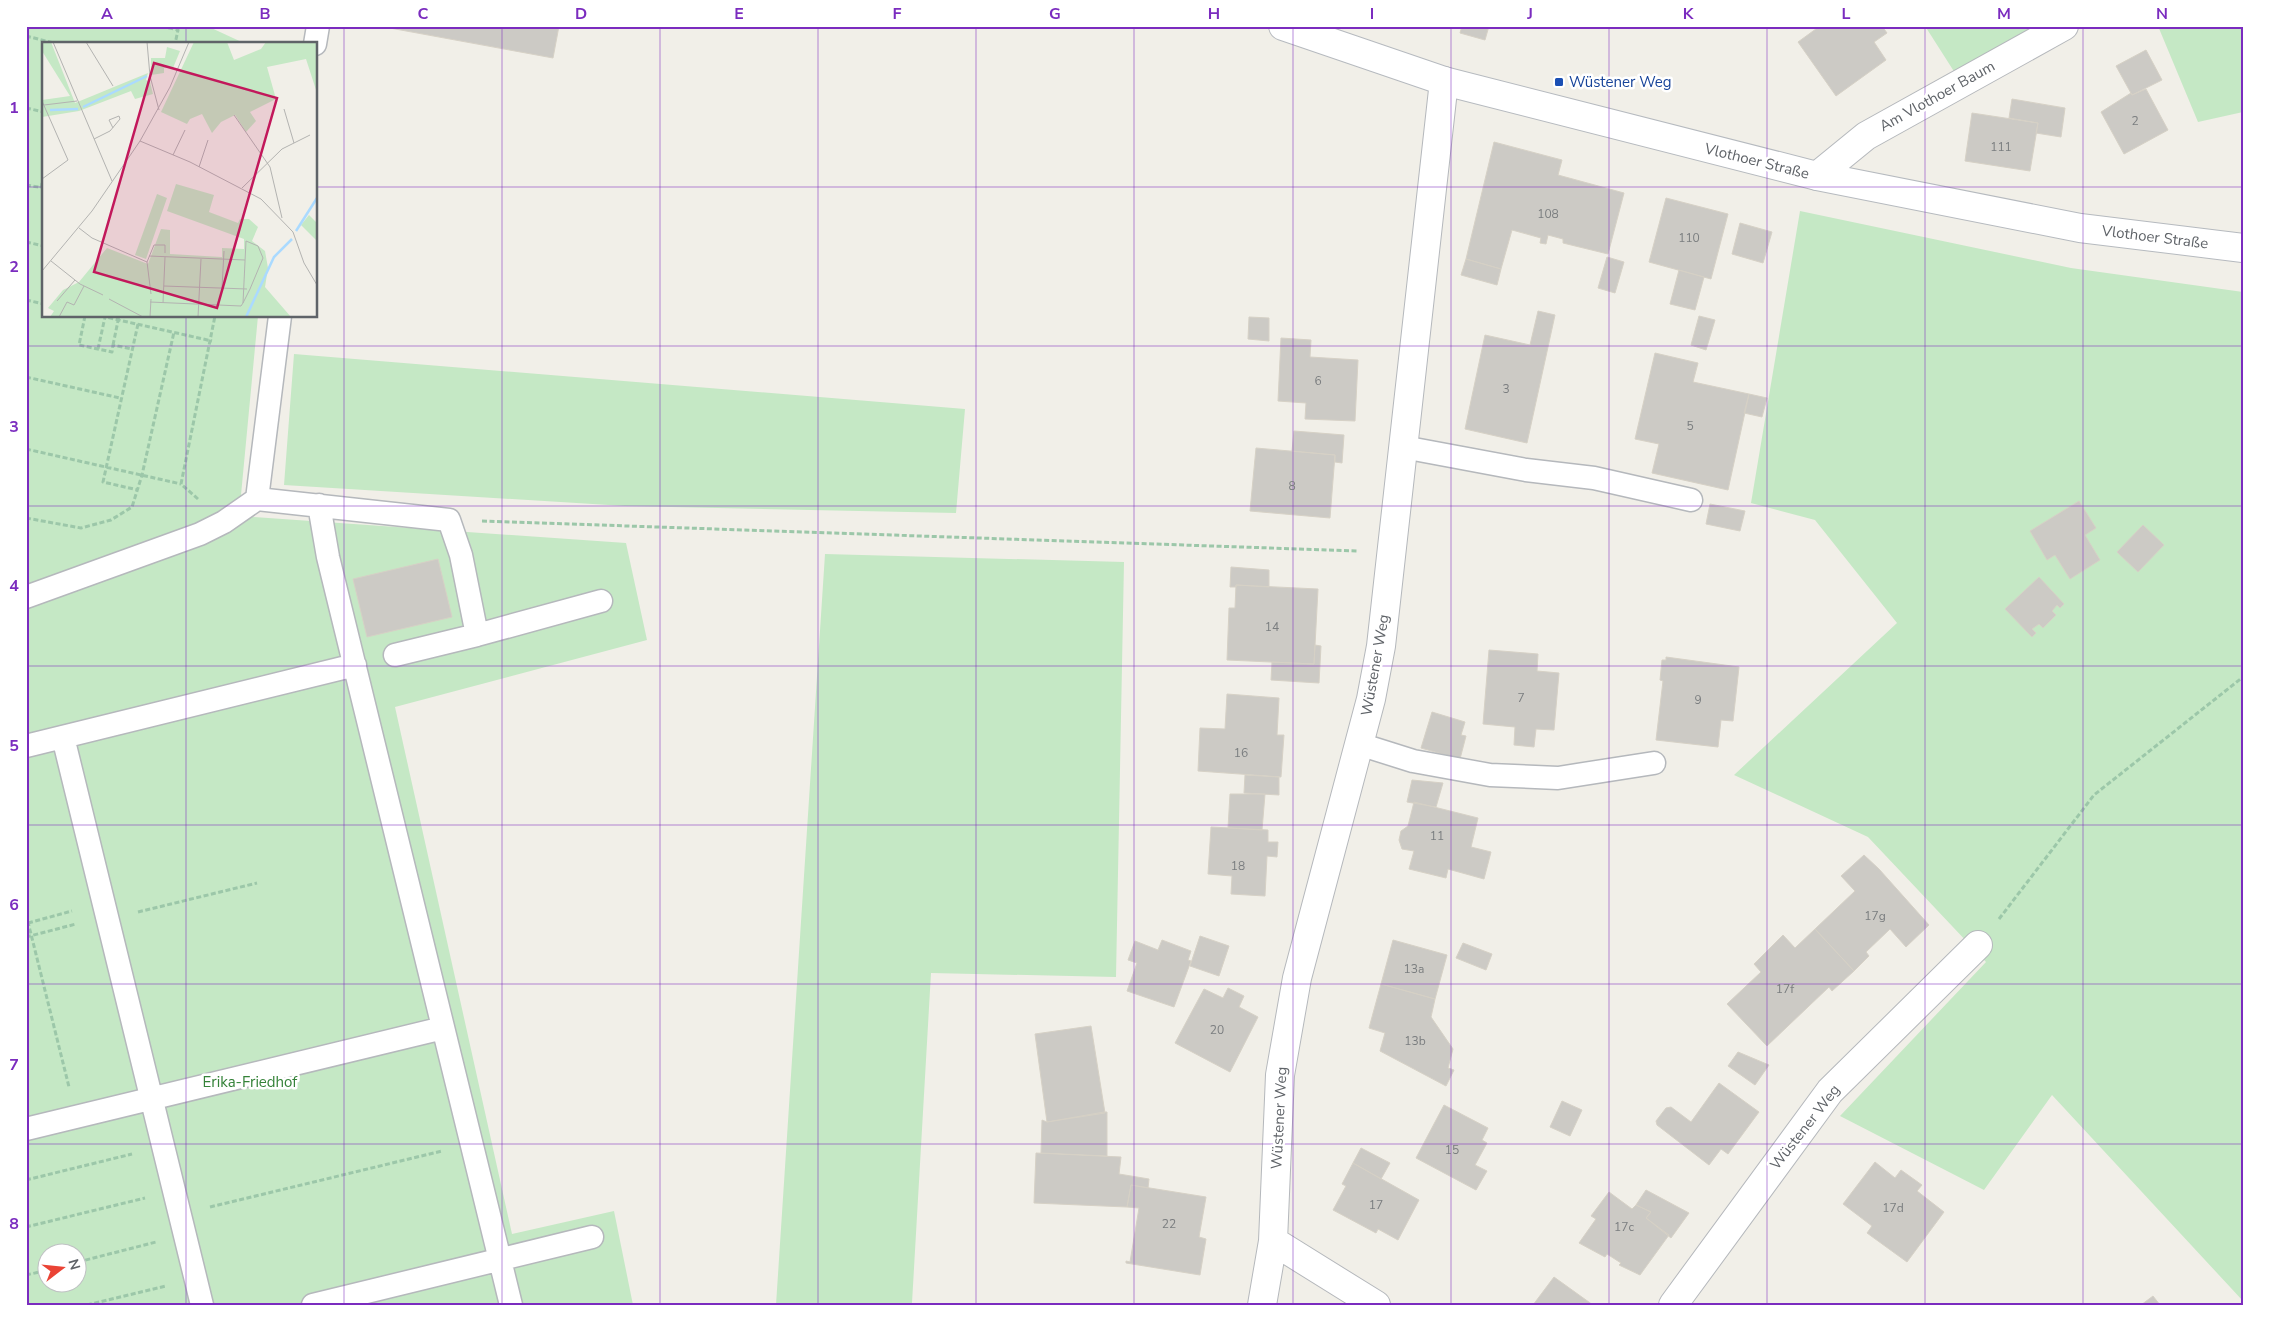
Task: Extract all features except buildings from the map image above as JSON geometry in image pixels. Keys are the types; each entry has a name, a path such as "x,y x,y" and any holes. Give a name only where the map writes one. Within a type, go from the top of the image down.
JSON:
{"street":[{"name":"Vlothoer Straße","path":"1283,26 1444,81 1817,176 2080,228 2243,248"},
{"name":"Am Vlothoer Baum","path":"1817,176 1866,136 2064,26"},
{"name":"Wüstener Weg","path":"1262,1305 1273,1241 1280,1075 1298,978 1371,699 1381,646 1444,81"},
{"name":"Wüstener Weg","path":"1672,1305 1830,1091 1978,945"},
{"path":"1273,1241 1376,1305"}],"lane":[{"path":"315,42 318,26"},
{"path":"258,499 280,318"},
{"path":"1403,447 1526,470 1594,478 1691,500"},
{"path":"26,597 200,534 224,522 258,499 449,520 461,555 477,634"},
{"path":"319,506 328,557 511,1305"},
{"path":"395,655 601,601"},
{"path":"26,746 355,665"},
{"path":"63,737 202,1305"},
{"path":"1359,744 1413,760 1490,775 1558,778 1654,763"},
{"path":"26,1129 443,1028"},
{"path":"313,1305 592,1237"}],"path":[{"path":"161,26 178,30 175,42"},
{"path":"26,36 50,42"},
{"path":"26,108 42,112"},
{"path":"26,185 42,188"},
{"path":"26,242 42,246"},
{"path":"26,300 42,304"},
{"path":"85,318 79,345 112,352 119,318 212,341"},
{"path":"98,349 103,318"},
{"path":"181,484 216,318"},
{"path":"138,324 120,398 103,482 138,490"},
{"path":"26,518 81,528 111,520 132,508 142,475 174,332"},
{"path":"113,345 132,349"},
{"path":"26,377 120,398"},
{"path":"26,449 181,484 224,522"},
{"path":"449,520 1391,552"},
{"path":"1978,945 2094,795 2243,677"},
{"path":"26,936 257,883"},
{"path":"28,923 72,911"},
{"path":"26,914 77,1117"},
{"path":"88,1258 183,1225 472,1144"},
{"path":"26,1180 164,1146"},
{"path":"26,1226 174,1191"},
{"path":"86,1305 196,1279"}],"green space":[{"name":"Erika-Friedhof","path":"26,26 207,26 242,42 42,42 42,318 258,318 239,516 626,543 647,640 395,707 512,1234 614,1211 633,1305 26,1305"},
{"path":"1925,26 2041,26 1955,73"},
{"path":"2158,26 2243,26 2243,112 2198,122"},
{"path":"1800,211 2071,268 2243,292 2243,1301 2052,1095 1984,1190 1840,1116 1986,962 1868,837 1734,775 1897,623 1815,520 1751,503"},
{"path":"294,354 965,409 956,513 625,506 284,485"},
{"path":"825,554 1124,562 1116,977 931,973 912,1303 924,1305 776,1305"}],"place":[{"name":"Wüstener Weg","path":"1559,82"}]}
